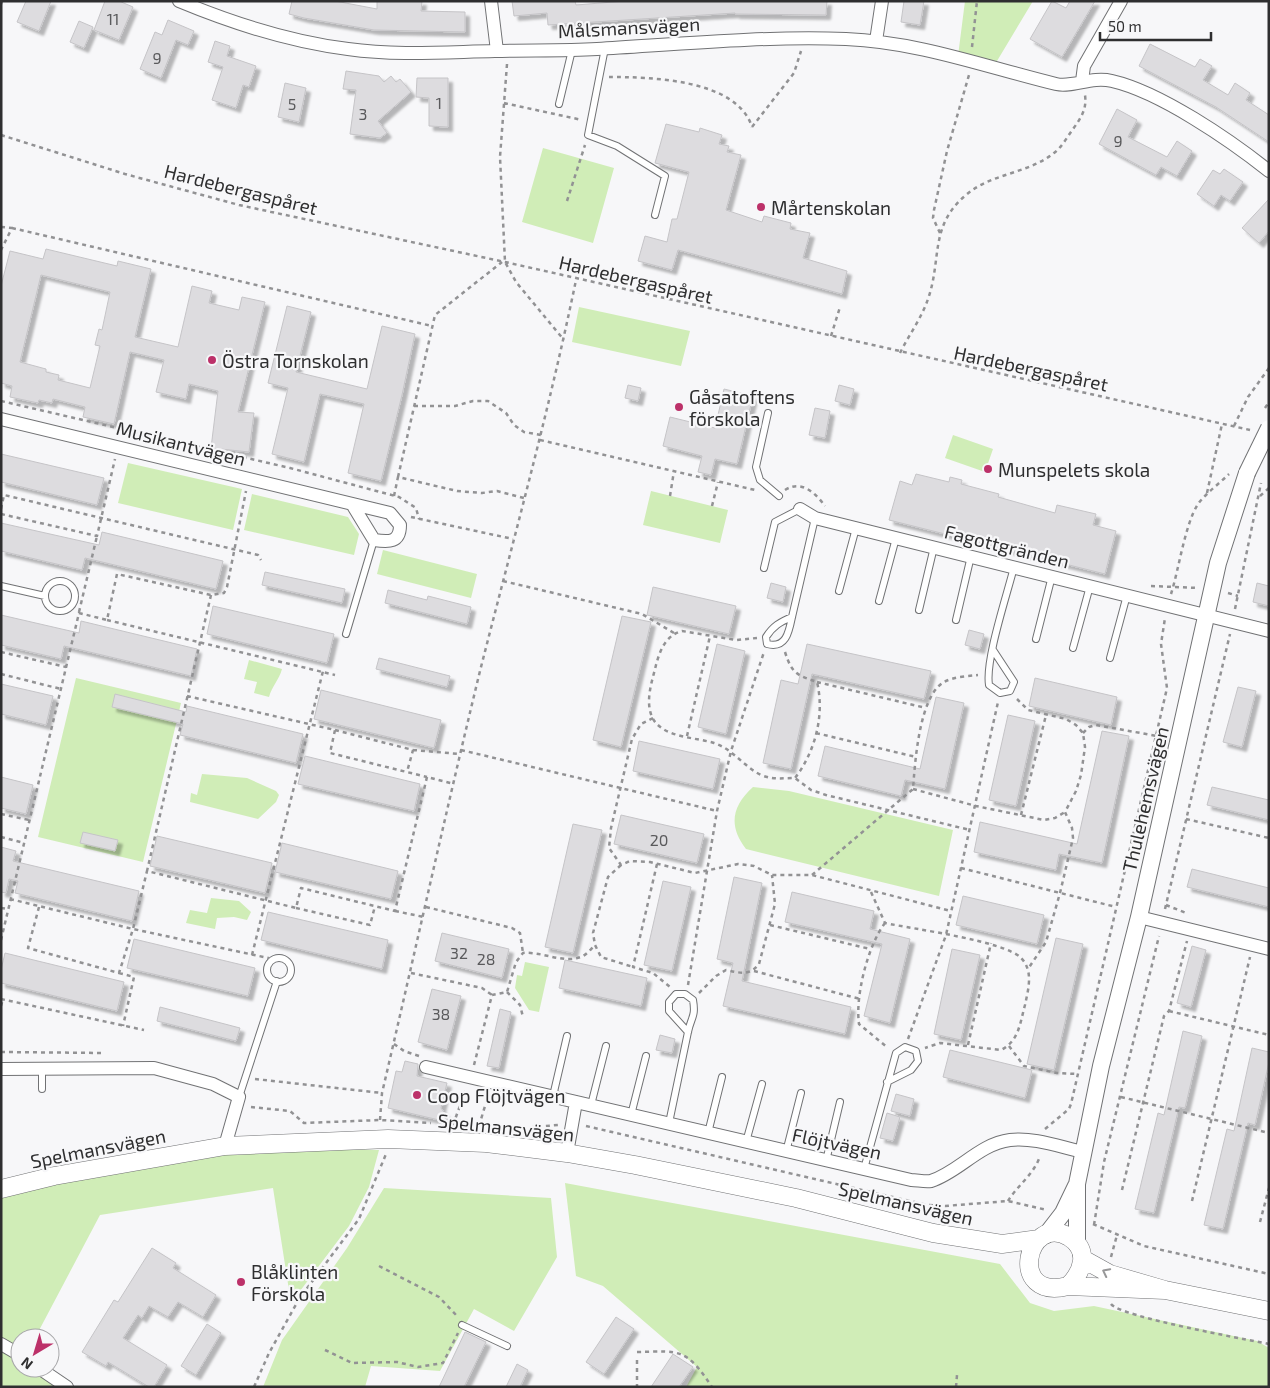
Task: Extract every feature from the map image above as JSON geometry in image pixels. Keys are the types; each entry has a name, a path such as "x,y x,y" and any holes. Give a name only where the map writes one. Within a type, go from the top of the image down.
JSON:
{"main road":[{"name":"Spelmansvägen","path":"1,1189 54,1176 225,1146 388,1139 486,1143 567,1153 796,1198 898,1226 1002,1244 1057,1233 1069,1237 1080,1252 1110,1282"},
{"path":"1028,1262 1029,1254 1043,1237"},
{"name":"Spelmansvägen","path":"1002,1244 1028,1262 1034,1278 1046,1287 1056,1289 1110,1282 1165,1290 1269,1311"},
{"path":"1068,1286 1082,1268 1080,1252"}],"street":[{"name":"Målsmansvägen","path":"179,1 290,38 348,49 408,54 572,50 694,42 794,39 876,41 917,47 1060,85 1082,81 1109,80 1151,97 1201,124 1269,171"},
{"path":"492,1 502,51"},
{"path":"876,41 882,1"},
{"path":"1082,81 1084,66 1121,1"},
{"name":"Musikantvägen","path":"1,418 390,513"},
{"name":"Thulehemsvägen","path":"1080,1252 1077,1184 1102,1066 1139,917 1208,615 1218,562 1247,474 1269,428"},
{"path":"352,504 374,540 388,542 396,540 400,533 400,525 390,513"},
{"name":"Fagottgränden","path":"800,509 816,518 1269,631"},
{"path":"1139,917 1269,949"},
{"name":"Flöjtvägen","path":"426,1067 472,1076 786,1152 911,1180 929,1181 947,1173 982,1150 1000,1142 1021,1140 1083,1152"},
{"path":"1,1069 154,1068 213,1084 239,1097 225,1146"},
{"path":"567,1153 576,1102"},
{"name":"Thulehemsvägen","path":"1043,1237 1063,1213 1077,1184"},
{"path":"54,1378 67,1387"}],"lane":[{"path":"605,48 588,135 617,146 665,176 655,215"},
{"path":"559,104 572,50"},
{"path":"768,413 756,467 760,480 778,496"},
{"path":"764,568 775,522 800,509"},
{"path":"792,617 779,622 766,640 775,646 782,643 789,633 816,518"},
{"path":"839,591 856,528"},
{"path":"879,601 896,538"},
{"path":"346,634 374,540"},
{"path":"919,610 934,547"},
{"path":"956,620 971,556"},
{"path":"993,650 1014,682 1010,691 1000,693 989,685 987,673 1014,567"},
{"path":"1036,639 1052,576"},
{"path":"56,582 66,583 75,594 70,608 60,612 48,606 45,596 48,587 56,582"},
{"path":"1,586 45,596"},
{"path":"1074,648 1090,586"},
{"path":"1110,658 1127,595"},
{"path":"284,959 291,968 287,979 277,981 268,974 268,965 274,960 284,959"},
{"path":"239,1097 277,981"},
{"path":"669,1124 688,1032 696,1013 694,1000 685,994 676,994 669,1002 669,1011 688,1032"},
{"path":"553,1096 567,1036"},
{"path":"591,1105 606,1046"},
{"path":"864,1169 887,1082 896,1053 905,1047 916,1051 918,1061 911,1070 887,1082"},
{"path":"631,1115 646,1056"},
{"path":"42,1070 42,1089"},
{"path":"708,1133 722,1077"},
{"path":"746,1142 762,1084"},
{"path":"786,1152 801,1093"},
{"path":"826,1161 840,1102"},
{"path":"462,1325 507,1346"}],"path":[{"path":"940,234 933,218 934,210 947,151 969,81 977,1"},
{"path":"600,77 654,77 678,81 708,90 732,101 744,110 752,127 794,73 801,50"},
{"path":"502,51 504,103 500,157 504,262 516,282 564,340"},
{"path":"900,353 928,299 940,234 951,210 972,189 984,182 1046,159 1056,152 1077,124 1086,106 1082,81"},
{"path":"504,103 591,122"},
{"name":"Hardebergaspåret","path":"1,135 124,174 238,205 504,262 576,280 1251,431"},
{"path":"567,201 588,135"},
{"path":"1,227 432,326"},
{"path":"1,250 12,228"},
{"path":"394,496 434,316 504,262"},
{"path":"380,1120 382,1093 424,918 460,752 502,581 540,440 576,280"},
{"path":"831,337 840,307"},
{"path":"1234,427 1248,397 1269,368"},
{"path":"1,401 290,468 394,496 416,508 419,519"},
{"path":"414,406 455,406 473,401 488,401 506,413 514,425 524,432 541,435"},
{"path":"1266,408 1269,402"},
{"path":"1008,1201 1017,1186 1036,1167 1047,1125 1070,1108 1167,688 1161,644 1168,605 1191,521 1197,506 1207,493 1222,424"},
{"path":"540,440 778,496"},
{"path":"1,940 118,448"},
{"path":"670,496 674,471"},
{"path":"1207,493 1247,474 1259,497"},
{"path":"398,477 456,491 482,493 497,491 524,498"},
{"path":"107,620 117,574 212,595 224,593 227,588 248,479"},
{"path":"712,506 718,482"},
{"path":"1094,1224 1104,1162 1121,1098 1182,838 1259,497 1269,488"},
{"path":"1,509 3,495 235,549 258,555 261,560"},
{"path":"390,513 513,539"},
{"path":"1,514 97,536"},
{"path":"502,581 642,614 674,633"},
{"path":"75,594 82,596"},
{"path":"119,973 133,929 212,595"},
{"path":"79,613 335,675"},
{"path":"685,994 717,810 731,751 766,640 736,640 682,631 674,633 660,651 648,703 653,718 658,725 669,732 716,743 731,751 760,774 774,779 795,778 811,790 970,830"},
{"path":"687,736 710,636"},
{"path":"782,643 789,665 797,675 817,682 926,708"},
{"path":"1,652 66,667"},
{"path":"252,955 323,671"},
{"path":"812,875 913,789 916,757 926,708 934,690 945,682 987,673"},
{"path":"1,674 61,689"},
{"path":"795,778 806,764 816,733 820,704 817,682"},
{"path":"913,789 976,806 1044,820 1054,818 1064,812 1076,791 1081,775 1085,747 1083,733 1076,725 1066,719 1028,710 1010,691"},
{"path":"905,1047 946,936 1000,693"},
{"path":"187,696 413,750 460,752 717,810"},
{"path":"1021,815 1046,715"},
{"path":"621,865 609,848 611,828 636,729 653,718"},
{"path":"1083,733 1089,727 1096,725 1157,736"},
{"path":"335,730 330,753 454,784"},
{"path":"816,733 916,757"},
{"path":"407,772 413,750"},
{"path":"395,911 427,777"},
{"path":"1028,969 1046,942 1073,838 1072,828 1064,812"},
{"path":"1,814 29,820"},
{"path":"1186,819 1269,838"},
{"path":"1174,836 1182,838"},
{"path":"1,837 24,843"},
{"path":"1129,850 1141,853"},
{"path":"676,994 662,979 633,967 609,962 601,957 595,945 593,933 608,877 621,865 630,861 657,864 688,872 738,864 754,866 772,874 812,875 951,911"},
{"path":"633,967 657,864"},
{"path":"961,868 1116,907"},
{"path":"147,871 370,925 375,906"},
{"path":"754,971 763,953 775,904 772,874"},
{"path":"296,908 301,888 424,918"},
{"path":"870,891 885,923"},
{"path":"10,899 133,929 274,960"},
{"path":"426,906 512,928 520,933 523,953 516,962 507,992"},
{"path":"39,907 28,948 134,977 122,1026"},
{"path":"1,908 8,908"},
{"path":"885,923 990,943 1009,949 1022,958 1028,969 1028,992 1019,1029 1009,1046 1001,1050 940,1043 916,1051"},
{"path":"885,923 876,935 870,949 858,1012 859,1024 896,1053"},
{"path":"770,925 870,949"},
{"path":"1122,1190 1164,1016 1169,1011 1190,930"},
{"path":"968,1045 990,943"},
{"path":"523,953 534,952 562,959 582,957 595,945"},
{"path":"1192,1201 1253,945"},
{"path":"694,1000 705,986 726,970 745,974 754,971 860,999"},
{"path":"410,973 482,988 492,995 507,992"},
{"path":"507,992 520,1005 523,1017"},
{"path":"452,1124 472,1076 492,995"},
{"path":"1,1006 2,999 144,1030"},
{"path":"1169,1011 1269,1035"},
{"path":"394,1044 404,1051 423,1057 426,1067"},
{"path":"1009,1046 1024,1066 1057,1073 1077,1074"},
{"path":"1121,1098 1269,1133"},
{"path":"479,1126 485,1106"},
{"path":"254,1387 268,1353 299,1299 359,1219 376,1183 386,1154 389,1120"},
{"path":"1260,1222 1269,1188"},
{"path":"1117,1235 1109,1302 1114,1308 1269,1344"},
{"path":"324,1350 352,1363 397,1362 418,1367 442,1363 462,1325 454,1311 439,1298 379,1266"},
{"path":"637,1352 678,1352 687,1356 712,1387"},
{"path":"637,1360 637,1387"},
{"path":"956,1387 957,1375"}],"green space":[{"path":"965,1 1033,1 994,66 958,56"},
{"path":"543,148 614,168 593,243 522,222"},
{"path":"579,307 690,331 681,366 572,342"},
{"path":"953,435 993,449 985,472 945,458"},
{"path":"128,463 242,489 233,530 118,503"},
{"path":"651,491 728,510 720,543 643,525"},
{"path":"252,494 348,517 359,534 354,555 244,530"},
{"path":"383,550 477,574 471,598 377,574"},
{"path":"249,660 282,669 269,697 254,693 257,682 244,679"},
{"path":"76,678 181,703 143,862 38,837"},
{"path":"202,774 247,778 276,791 279,795 276,802 258,819 190,802 191,793 197,795"},
{"path":"753,787 789,791 953,830 939,896 746,849 740,841 737,832 735,816 741,801"},
{"path":"211,898 239,901 251,912 247,920 234,917 217,918 215,929 186,923 190,910 207,913"},
{"path":"525,962 549,967 539,1012 529,1010 515,988 517,975 522,976"},
{"path":"225,1146 379,1150 369,1187 349,1226 291,1303 273,1188 100,1215 40,1328 10,1328 10,1378 54,1378 67,1387 1,1387 1,1195"},
{"path":"565,1183 1000,1264 1030,1303 1054,1311 1094,1306 1257,1341 1269,1348 1269,1387 686,1387 697,1367 603,1286 576,1276"},
{"path":"384,1188 551,1198 557,1257 514,1331 474,1309 440,1371 371,1366 365,1387 263,1387 282,1340 347,1248"}],"building":[{"path":"26,1 51,1 39,31 17,22"},
{"path":"105,1 119,1 133,7 119,40 94,30"},
{"path":"292,1 335,1 377,9 377,1 422,1 421,11 465,12 465,32 374,30 304,18 289,14"},
{"path":"512,1 575,1 576,5 625,1 827,1 826,15 735,13 548,25 547,13 514,16"},
{"path":"904,1 924,1 920,25 901,22"},
{"path":"1052,1 1066,8 1070,1 1095,1 1062,57 1030,39"},
{"path":"168,20 194,31 188,45 176,40 161,78 140,69 155,32 162,35"},
{"path":"79,21 93,27 84,48 70,42"},
{"path":"215,41 230,46 227,56 256,66 249,87 243,85 236,108 212,100 223,67 208,62"},
{"path":"1150,44 1195,67 1200,59 1212,66 1203,80 1228,95 1235,83 1250,93 1246,100 1269,115 1269,142 1216,107 1139,66"},
{"path":"346,71 379,76 384,82 391,76 396,82 400,79 411,92 378,121 387,133 380,138 350,134 356,90 343,89"},
{"path":"417,78 448,78 448,127 429,126 429,98 416,97"},
{"path":"285,83 306,88 299,122 278,117"},
{"path":"1117,109 1137,120 1128,137 1167,157 1177,141 1192,151 1177,176 1161,167 1156,175 1099,144"},
{"path":"666,124 699,132 700,128 722,135 719,144 729,146 727,152 741,155 726,210 762,222 764,216 791,223 790,229 810,233 803,258 847,271 842,294 678,250 672,270 638,261 645,236 667,242 672,219 677,219 689,172 655,163"},
{"path":"1224,169 1243,182 1230,201 1221,195 1214,206 1197,194 1213,170 1220,174"},
{"path":"1269,199 1269,231 1259,243 1242,228"},
{"path":"46,249 117,266 118,261 151,269 135,337 178,347 192,286 212,291 209,303 239,310 242,297 265,302 238,412 254,413 249,452 211,448 218,391 189,384 186,399 156,392 164,360 130,352 114,424 83,417 85,407 53,399 52,403 39,400 38,403 10,397 12,386 1,383 1,286 10,251 43,259","holes":["41,275 110,292 102,330 99,329 95,345 100,346 90,388 58,380 59,375 46,372 46,369 20,362"]},
{"path":"287,306 311,312 296,372 367,389 382,326 415,334 381,481 348,473 364,404 320,394 304,462 272,454 288,388 268,383"},
{"path":"628,385 641,388 638,401 625,398"},
{"path":"839,385 854,389 850,405 835,401"},
{"name":"Gåsatoftens förskola","path":"724,389 753,396 737,464 715,459 711,475 698,472 702,456 663,446 670,417 715,428"},
{"path":"815,408 830,411 825,438 809,435"},
{"path":"1,454 104,478 97,505 1,482"},
{"name":"Munspelets skola","path":"916,474 949,482 950,477 962,480 961,484 999,494 998,497 1055,513 1057,505 1096,514 1093,525 1116,531 1105,574 889,520 900,481 912,485"},
{"path":"1,523 99,545 102,532 223,561 216,589 85,558 82,570 1,551"},
{"path":"265,572 345,589 342,603 262,585"},
{"path":"771,583 786,587 783,602 767,598"},
{"path":"1257,583 1269,586 1269,606 1253,602"},
{"path":"653,587 736,606 729,634 647,615"},
{"path":"388,590 427,600 428,596 471,607 467,624 385,603"},
{"path":"213,606 334,634 327,663 207,634"},
{"path":"1,615 79,633 81,621 197,649 191,676 64,646 61,659 1,645"},
{"path":"622,616 651,622 621,747 593,740"},
{"path":"969,630 984,634 980,649 965,645"},
{"path":"717,644 745,651 726,734 698,727"},
{"path":"807,644 931,671 924,699 812,674 791,769 763,763 781,680 798,684"},
{"path":"379,658 450,676 447,687 376,669"},
{"path":"1035,678 1117,697 1111,725 1029,706"},
{"path":"1,684 53,696 46,725 1,714"},
{"path":"1238,687 1256,691 1242,747 1223,742"},
{"path":"321,690 441,720 434,748 314,719"},
{"path":"115,694 186,712 187,706 303,734 296,763 180,735 183,724 112,707"},
{"path":"936,697 964,703 945,789 905,780 901,796 818,776 825,746 920,769"},
{"path":"1008,715 1035,721 1016,806 989,800"},
{"path":"1102,731 1129,736 1102,863 1059,854 1056,870 974,852 980,822 1077,844"},
{"path":"639,741 720,759 713,789 633,771"},
{"path":"305,756 420,784 414,811 298,784"},
{"path":"1,777 33,785 26,814 1,808"},
{"path":"1212,787 1269,800 1269,820 1207,805"},
{"path":"621,815 704,834 697,863 614,844"},
{"path":"573,824 602,830 573,953 545,947"},
{"path":"83,832 118,840 115,851 80,843"},
{"path":"157,836 272,863 265,893 150,866"},
{"path":"282,843 398,871 391,899 275,872"},
{"path":"1,847 16,851 13,861 139,891 132,921 15,893 18,881 9,879 6,893 1,892"},
{"path":"1192,869 1269,888 1269,907 1187,887"},
{"path":"734,877 762,883 742,981 851,1007 845,1034 723,1006 733,963 717,959"},
{"path":"663,881 691,887 672,971 644,965"},
{"path":"792,892 874,911 870,929 910,939 890,1023 864,1016 882,944 785,922"},
{"path":"963,896 1044,915 1037,944 956,925"},
{"path":"268,912 388,940 382,969 261,940"},
{"path":"442,933 509,949 502,978 435,961"},
{"path":"1056,938 1083,944 1054,1070 1027,1064"},
{"path":"134,939 255,968 248,996 127,968"},
{"path":"1192,946 1206,950 1191,1007 1177,1003"},
{"path":"952,949 980,955 961,1040 934,1034"},
{"path":"5,953 124,982 117,1011 1,983 1,970"},
{"path":"565,960 647,978 641,1006 559,988"},
{"path":"432,989 461,996 447,1050 418,1042"},
{"path":"160,1007 240,1028 236,1041 157,1021"},
{"path":"500,1009 511,1012 499,1068 487,1066"},
{"path":"1183,1031 1202,1036 1185,1108 1179,1107 1154,1213 1135,1209 1158,1113 1164,1115"},
{"path":"660,1035 675,1039 672,1053 656,1050"},
{"path":"1252,1048 1269,1052 1269,1062 1255,1125 1248,1123 1223,1229 1204,1225 1227,1129 1234,1131"},
{"path":"950,1050 1032,1070 1025,1098 943,1077"},
{"name":"Coop Flöjtvägen","path":"405,1061 418,1064 417,1076 447,1083 441,1108 446,1115 439,1120 388,1108 396,1071 402,1072"},
{"path":"896,1094 914,1099 910,1116 891,1111"},
{"path":"887,1113 900,1117 893,1141 880,1138"},
{"path":"152,1248 176,1263 173,1268 216,1295 203,1317 178,1302 168,1317 149,1306 142,1318 138,1315 123,1338 167,1365 154,1387 149,1387 108,1362 106,1366 82,1352 114,1300 118,1302"},
{"path":"616,1317 634,1329 604,1374 586,1362"},
{"path":"207,1324 221,1333 196,1375 181,1366"},
{"path":"465,1332 486,1342 464,1387 439,1387"},
{"path":"673,1354 693,1367 679,1387 651,1387"},
{"path":"517,1364 528,1370 520,1387 506,1387"}],"place":[{"name":"Mårtenskolan","path":"761,207"},
{"name":"Östra Tornskolan","path":"212,360"},
{"name":"Gåsatoftens förskola","path":"679,407"},
{"name":"Munspelets skola","path":"988,469"},
{"name":"Coop Flöjtvägen","path":"417,1095"},
{"name":"Blåklinten Förskola","path":"241,1282"}]}
